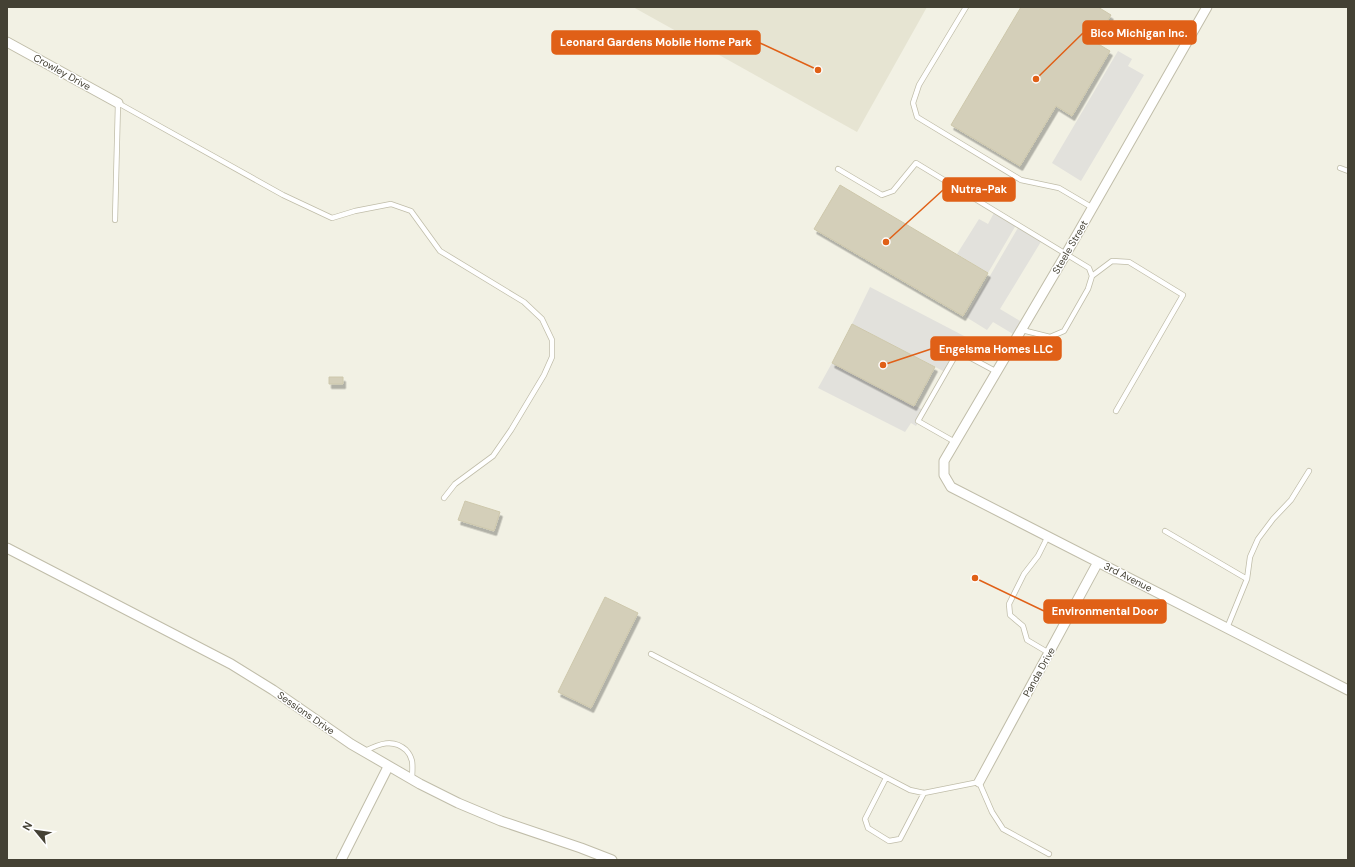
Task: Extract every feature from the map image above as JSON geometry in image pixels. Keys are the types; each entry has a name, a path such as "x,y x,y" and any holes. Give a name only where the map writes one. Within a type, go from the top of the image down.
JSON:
{"street":[{"name":"Steele Street","path":"951,487 944,475 944,461 1093,208 1207,7"},
{"name":"Crowley Drive","path":"7,42 118,103"},
{"name":"3rd Avenue","path":"951,487 1348,690"},
{"name":"Sessions Drive","path":"7,548 231,664 269,686 364,752 412,780 458,803 493,818 612,860"},
{"name":"Panda Drive","path":"979,782 1098,562"},
{"path":"341,860 388,767"}],"lane":[{"path":"966,7 919,85 913,103 917,117 1021,180 1059,188 1093,208"},
{"path":"115,220 118,103 283,196 332,218 355,211 391,204 411,211 440,251 524,302 542,318 552,340 552,357 544,375 511,430 493,456 455,484 444,498"},
{"path":"838,169 882,195 892,191 916,163 1089,268 1092,276 1088,290 1064,330 1050,337 1022,330"},
{"path":"1340,168 1348,171"},
{"path":"1092,276 1112,261 1129,262 1183,295 1116,411"},
{"path":"955,442 918,421 958,351 997,372"},
{"path":"1227,628 1247,579 1250,558 1258,539 1273,519 1291,500 1309,471"},
{"path":"1165,531 1247,579"},
{"path":"1048,536 1038,556 1024,574 1009,604 1010,615 1023,626 1027,640 1049,653"},
{"path":"651,654 910,790 924,793 979,782 992,812 1003,829 1049,854"},
{"path":"364,752 378,745 387,743 399,745 408,752 410,756 413,766 412,780"},
{"path":"886,778 865,819 868,828 889,841 900,839 924,793"}],"shaded area":[{"path":"633,7 927,7 857,132"},
{"path":"1118,51 1132,59 1128,66 1144,75 1081,181 1052,163"},
{"path":"995,211 1016,225 988,273 957,254 979,219 988,224"},
{"path":"1019,226 1042,240 1000,309 1025,324 1018,337 993,322 987,330 966,317"},
{"path":"870,287 966,337 945,372 852,324"},
{"path":"832,363 925,411 916,426 911,423 905,432 818,388"}],"building":[{"path":"1021,7 1098,7 1111,15 1095,42 1110,51 1072,116 1056,106 1020,166 951,125"},
{"path":"840,185 988,273 963,316 814,229"},
{"path":"852,324 935,367 914,406 832,363"},
{"path":"329,377 343,377 343,384 329,384"},
{"path":"465,501 500,512 494,531 458,520"},
{"path":"605,597 638,613 591,708 558,692"}],"place":[{"name":"Leonard Gardens Mobile Home Park","path":"818,70"},
{"name":"Bico Michigan Inc.","path":"1036,79"},
{"name":"Nutra-Pak","path":"886,242"},
{"name":"Engelsma Homes LLC","path":"883,365"},
{"name":"Environmental Door","path":"975,578"}]}
